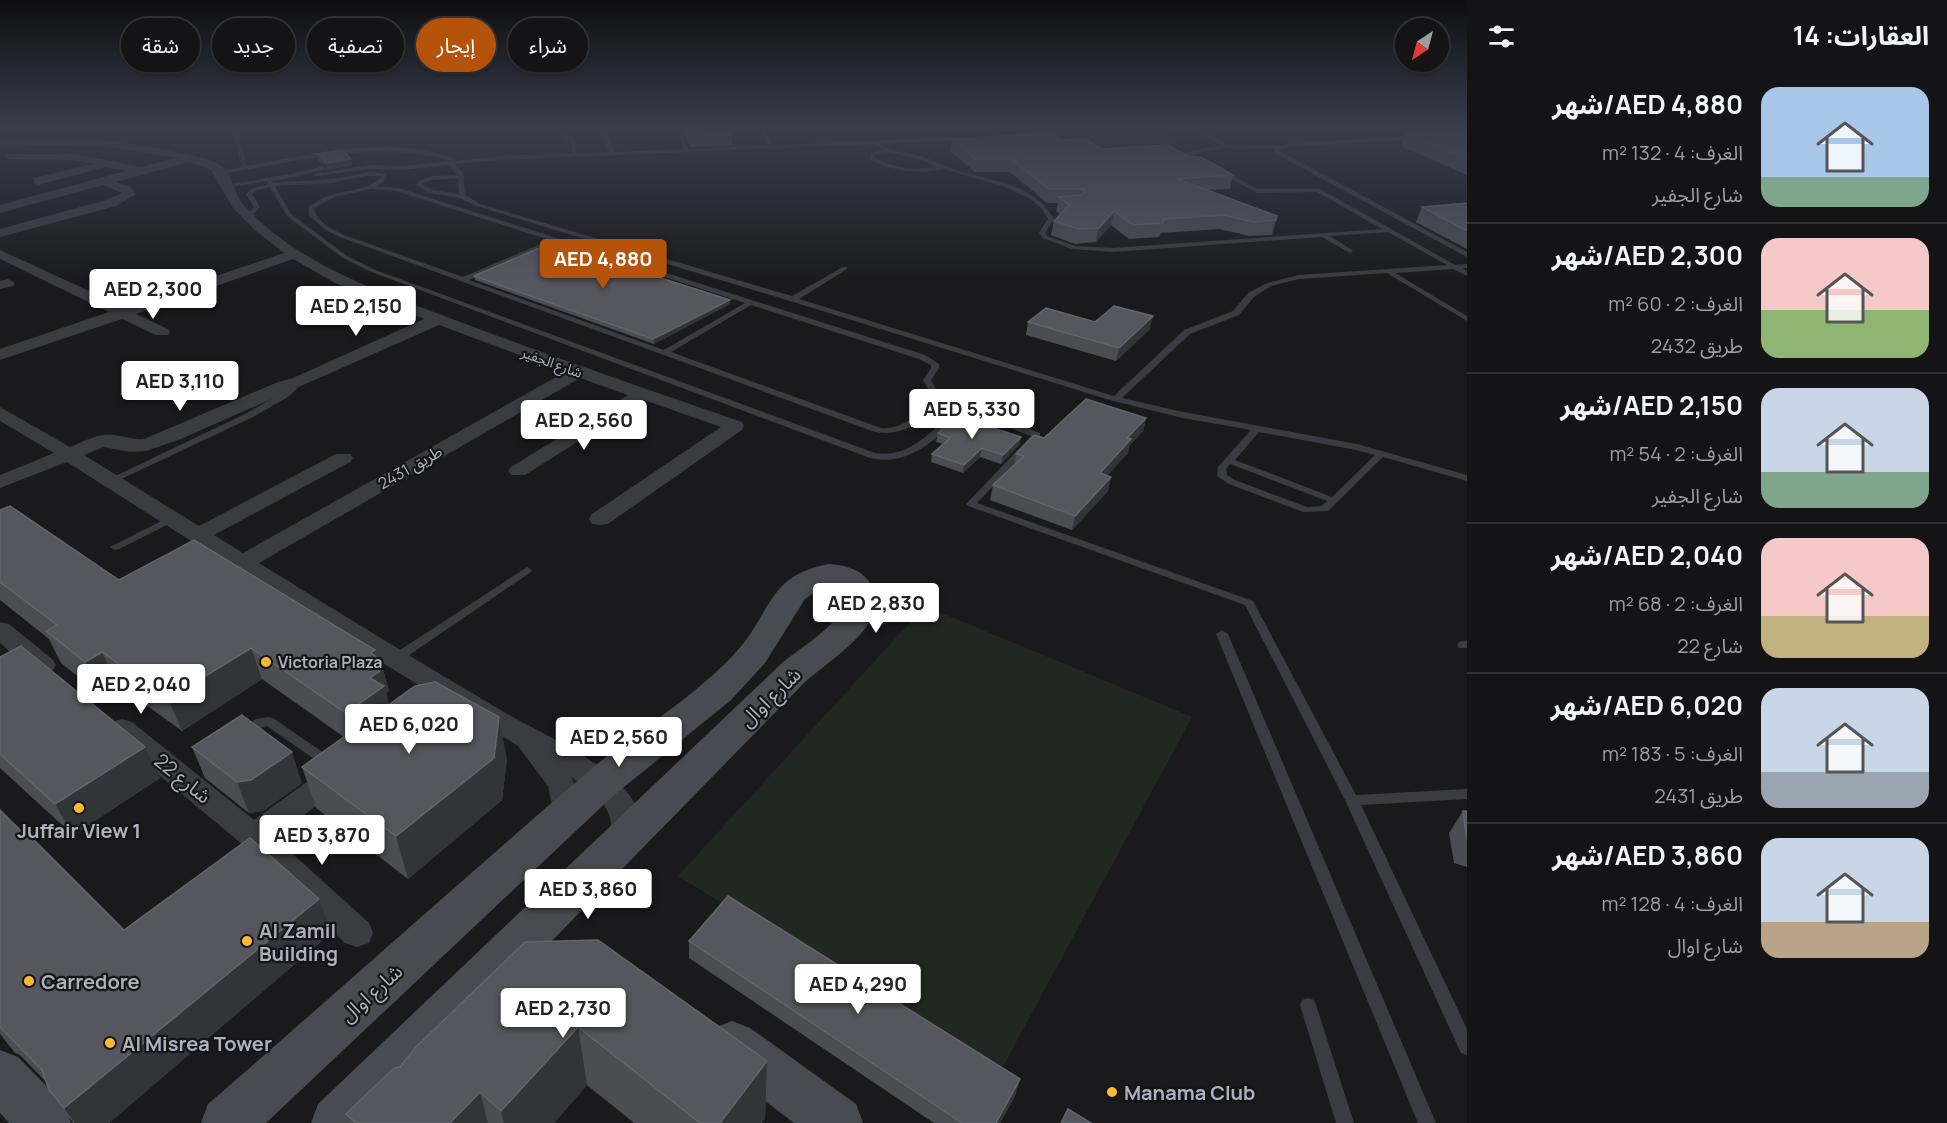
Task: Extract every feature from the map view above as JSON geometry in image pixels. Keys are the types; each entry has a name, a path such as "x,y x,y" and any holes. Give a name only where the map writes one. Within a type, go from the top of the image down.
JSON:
{"main road":[{"name":"شارع اوال","path":"227,1123 601,783 689,716 743,667 762,644 788,598 803,584 819,574 829,572 846,576 859,588 862,597 861,604 853,622 794,672 447,1020 337,1123"},
{"path":"447,1020 527,974 555,968"},
{"path":"699,1020 837,1123"},
{"path":"0,1075 45,1123"}],"street":[{"path":"38,181 44,179"},
{"path":"0,209 115,179"},
{"name":"شارع الجفير","path":"224,179 231,197 249,216 295,254 345,280 438,319 578,372 735,426 600,519"},
{"path":"0,233 111,203 130,194 106,182"},
{"path":"0,254 162,332"},
{"path":"0,355 295,254"},
{"path":"0,482 65,453 108,440 130,446 146,445 174,435 438,319"},
{"name":"طريق 2431","path":"242,563 578,372"},
{"path":"518,471 642,394"},
{"path":"0,413 112,480 395,659 568,761 601,783 618,801 626,815 627,830 621,845"},
{"path":"198,535 343,458"},
{"path":"0,630 63,681"},
{"path":"423,712 451,692"},
{"name":"شارع 22","path":"99,711 253,836 357,933"},
{"path":"526,738 559,779 567,799 566,817"},
{"path":"253,836 334,774"}],"lane":[{"path":"230,179 270,182 287,179"},
{"path":"249,216 257,207 249,194 251,191 270,182 287,179"},
{"path":"364,188 382,179"},
{"path":"427,179 419,184 430,192 462,196 478,205 794,299 1116,399 1183,415 1382,453 1467,478"},
{"path":"461,179 462,196"},
{"path":"985,179 1016,189 1043,207 1051,219 1042,230 1045,237 1062,245 1087,249 1113,250 1389,230"},
{"path":"1234,179 1253,190 1318,190 1467,274"},
{"path":"1327,179 1467,255"},
{"path":"395,181 556,240 930,360 935,364 935,368 927,381 931,390 937,394 936,402 900,428 879,430 342,236 326,228 312,215 312,207 320,201 364,188 395,181"},
{"path":"270,182 289,215 345,257 371,270 873,456 890,459 905,456 958,414 965,411 975,412 1037,435 971,504 1249,603 1352,800 1467,1047"},
{"path":"1043,207 1054,207"},
{"path":"1324,235 1350,251"},
{"path":"463,280 556,240"},
{"path":"1116,399 1180,337 1195,327 1236,313 1258,289 1283,280 1386,270 1467,266"},
{"path":"794,299 845,268"},
{"path":"1386,270 1467,319"},
{"path":"664,353 751,302"},
{"path":"112,480 250,416 285,395 299,382"},
{"path":"1257,429 1221,472 1226,479 1298,508 1320,511 1335,501 1382,453"},
{"path":"1230,461 1335,501"},
{"path":"115,547 173,518"},
{"path":"395,659 527,570"},
{"path":"1222,634 1427,1123"},
{"path":"258,741 249,735 251,728 259,722 269,721 334,774"},
{"path":"1352,800 1467,794"},
{"path":"1308,1005 1345,1123"}],"shaded area":[{"path":"925,606 1192,717 999,1074 678,876"}],"building":[{"path":"1037,179 1178,179 1277,216 1276,220 1253,222 1224,215 1164,219 1163,223 1133,225 1114,211 1099,228 1078,229 1054,221 1069,205 1059,197 1081,195 1084,192 1083,189 1049,189"},
{"path":"1467,203 1467,231 1422,207"},
{"path":"551,243 730,300 653,339 474,276"},
{"path":"1114,306 1153,316 1119,348 1028,322 1046,308 1095,322"},
{"path":"1086,399 1146,418 1127,438 1131,439 1100,473 1111,477 1075,516 993,485 1024,456 1016,454 1034,435 1044,438"},
{"path":"957,416 1021,437 1003,455 982,448 964,465 932,454 950,438 938,433"},
{"path":"10,506 119,580 194,540 375,650 371,653 380,659 372,665 380,671 370,678 384,686 346,713 251,648 168,699 102,652 85,662 46,631 57,625 0,582 0,510"},
{"path":"21,646 145,747 55,804 0,754 0,657"},
{"path":"435,682 499,717 494,758 396,836 302,767 415,686"},
{"path":"242,715 292,752 251,780 237,782 192,747"},
{"path":"0,810 27,837 29,835 124,930 250,838 319,899 64,1108 49,1090 42,1070 0,1027"},
{"path":"1463,811 1467,811 1467,840"},
{"path":"728,896 1020,1079 996,1123 962,1123 689,941"},
{"path":"598,940 767,1061 720,1123 700,1123 578,1027 501,1111 480,1092 450,1123 356,1123 346,1114 394,1068 400,1067 415,1048 525,942"},
{"path":"1068,1109 1091,1123 1061,1123"}],"place":[{"name":"Victoria Plaza","path":"266,662"},
{"name":"Juffair View 1","path":"79,808"},
{"name":"Al Zamil Building","path":"247,941"},
{"name":"Carredore","path":"29,981"},
{"name":"Al Misrea Tower","path":"110,1043"},
{"name":"Manama Club","path":"1112,1092"}]}
